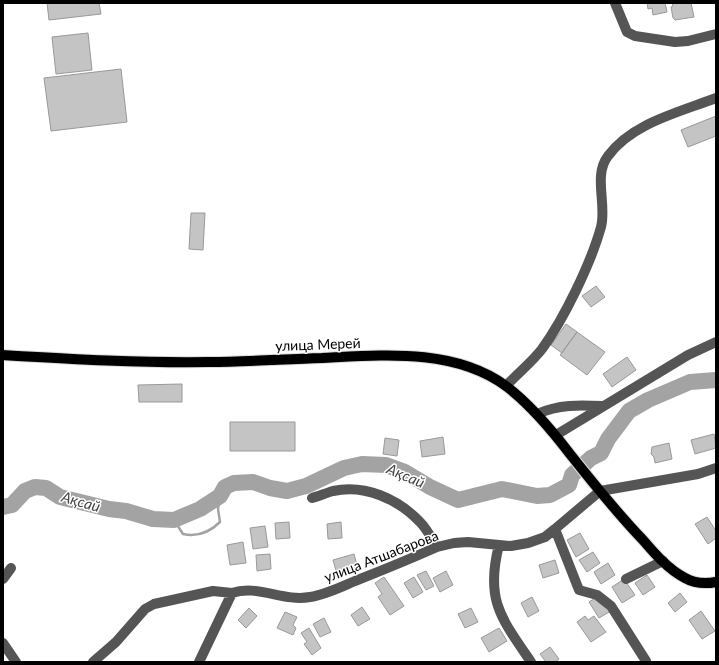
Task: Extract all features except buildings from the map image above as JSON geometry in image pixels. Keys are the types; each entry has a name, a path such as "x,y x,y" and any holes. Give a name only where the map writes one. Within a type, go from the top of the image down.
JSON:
{"main road":[{"name":"улица Мерей","path":"3,355 204,362 373,355 408,356 436,359 460,364 483,373 506,386 537,414 556,435 600,491"},
{"path":"600,491 663,561 685,578 698,583 716,582"}],"street":[{"path":"615,3 627,32 634,36 675,42 688,41 716,34"},
{"path":"506,386 541,350 555,330 588,263 601,226 602,169 606,157 615,147 647,125 716,98"},
{"path":"556,435 688,355 716,342"},
{"path":"537,414 550,408 566,405 603,406"},
{"path":"600,491 698,474 716,468"},
{"path":"312,498 333,491 349,490 383,495 402,505 421,523 437,547"},
{"name":"улица Атшабарова","path":"93,662 116,642 145,609 154,604 213,591 232,593 240,590 291,598 310,598 329,592 437,547 454,543 468,542 511,546 528,543 545,536 555,529 600,491"},
{"path":"555,529 579,590 597,595 611,606 646,661"},
{"path":"499,545 493,566 492,583 496,605 503,621 531,662"},
{"path":"626,579 663,561"},
{"path":"3,579 12,568"},
{"path":"199,662 232,593"},
{"path":"3,643 16,662"}],"waterway":[{"name":"Ақсай","path":"3,507 12,505 25,491 35,487 46,488 60,497 109,509 126,511 153,519 174,520 200,509 220,496 225,487 234,483 253,482 270,488 287,491 306,486 344,468 362,464 386,465 405,472 430,487 458,500 502,489 537,496 550,495 569,485 572,475 591,458 601,453 608,439 629,411 648,400 690,382 716,380"},
{"path":"174,520 183,534 193,535 212,529 220,522 218,509 220,496"}]}
